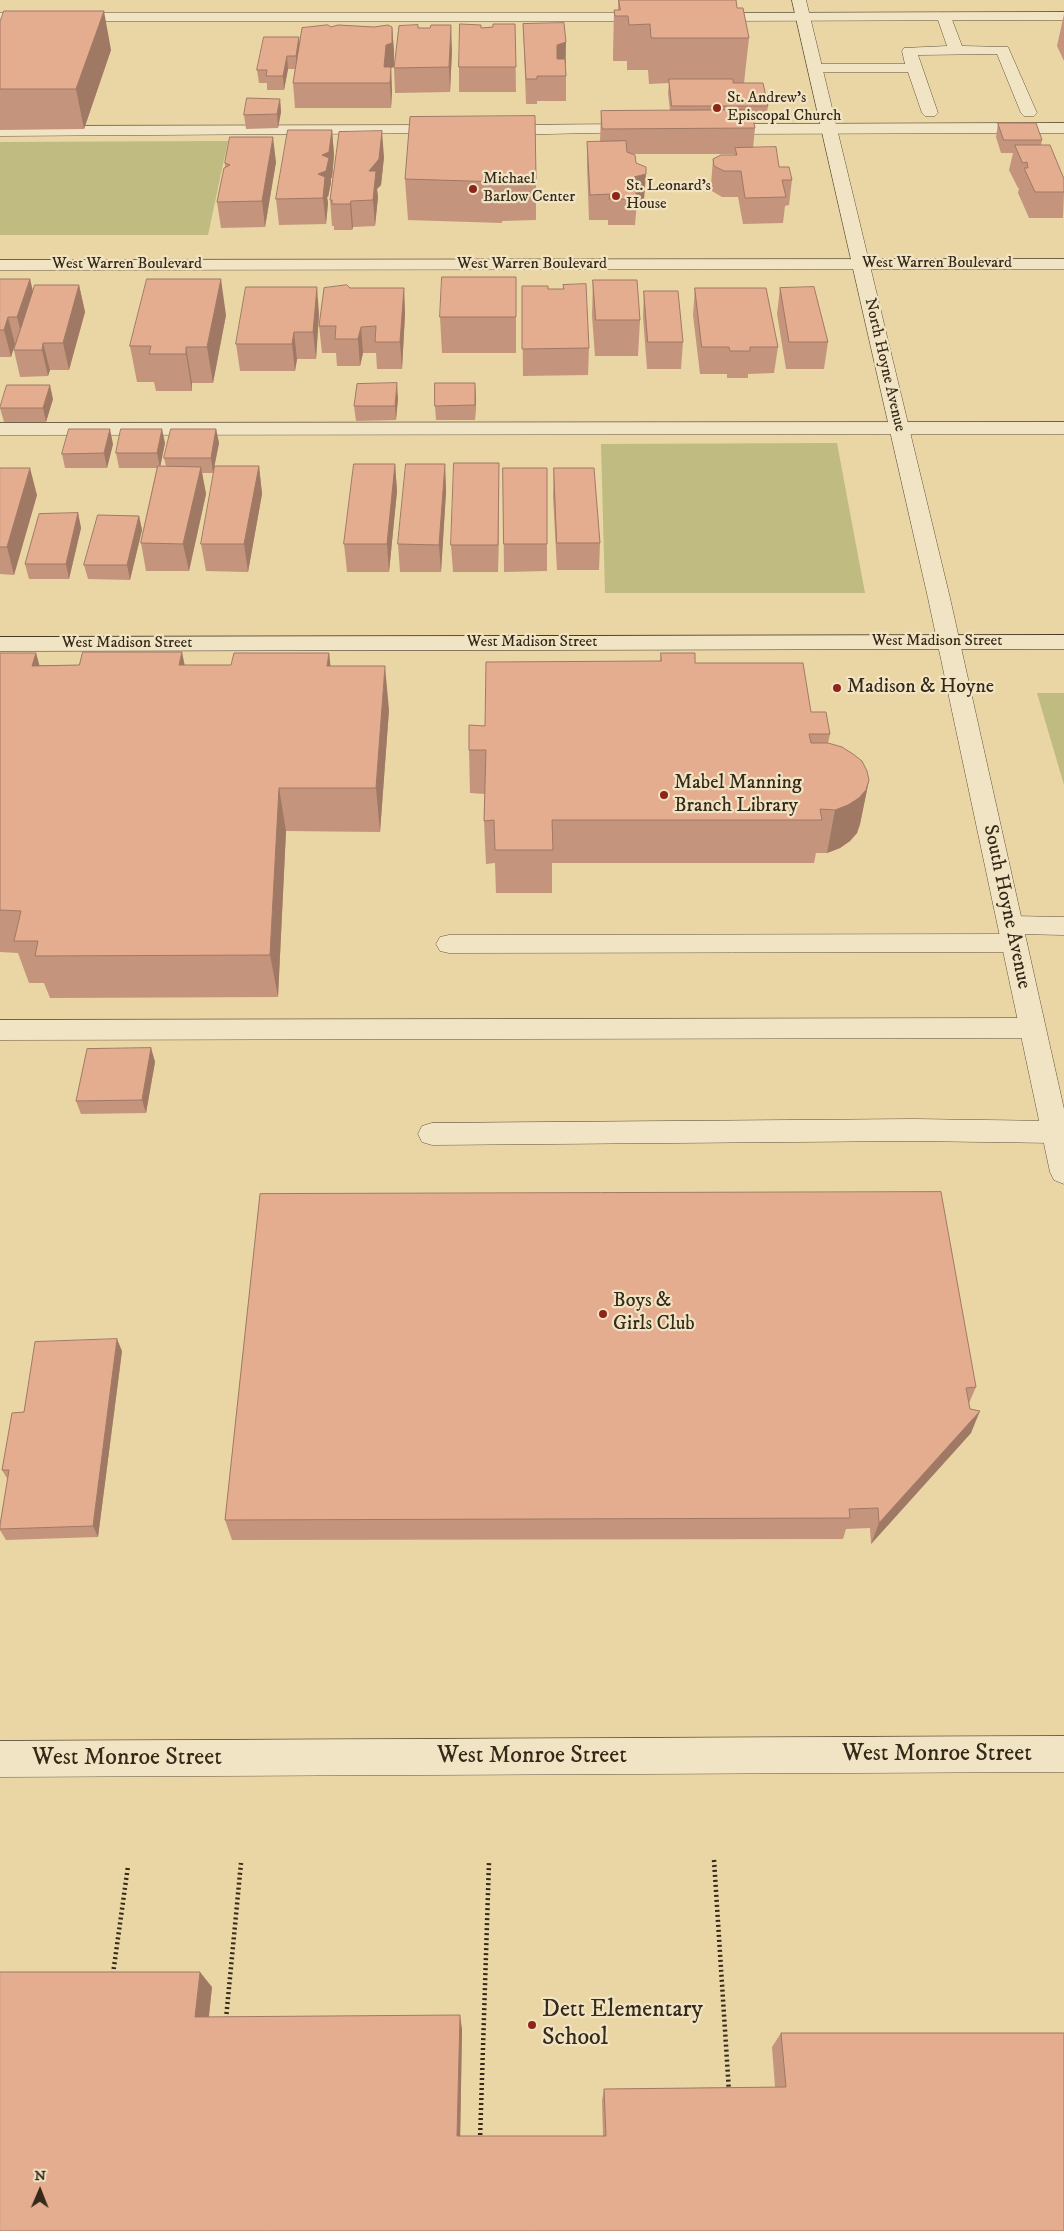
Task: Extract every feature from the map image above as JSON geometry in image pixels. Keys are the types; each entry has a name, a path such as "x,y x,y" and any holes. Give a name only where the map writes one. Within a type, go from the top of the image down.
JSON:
{"street":[{"path":"689,17 801,8 944,16 1064,16"},
{"name":"North Hoyne Avenue","path":"801,8 949,642"},
{"path":"944,16 956,51"},
{"path":"0,17 669,17"},
{"path":"930,113 909,51 1003,50 1029,113"},
{"path":"815,68 914,68"},
{"path":"702,129 1064,128"},
{"path":"486,130 652,129"},
{"path":"0,131 466,130"},
{"name":"West Warren Boulevard","path":"0,265 1064,264"},
{"path":"0,429 1064,428"},
{"name":"South Hoyne Avenue","path":"949,642 1064,1172"},
{"name":"West Madison Street","path":"0,644 1064,642"},
{"path":"449,944 1012,934 1064,926"},
{"path":"0,1030 1032,1028"},
{"path":"432,1134 903,1130 1055,1132"},
{"name":"West Monroe Street","path":"0,1759 1064,1754"}],"path":[{"path":"714,1860 729,2100"},
{"path":"479,2145 489,1862"},
{"path":"224,2030 241,1863"},
{"path":"113,1978 128,1866"}],"shaded area":[{"path":"228,141 208,235 0,235 0,142"},
{"path":"837,443 865,593 605,593 601,444"},
{"path":"1037,693 1064,693 1064,785"}],"building":[{"path":"619,0 736,0 737,8 743,8 749,38 651,38 650,24 629,25 628,16 615,16 614,10 620,10"},
{"path":"4,11 104,11 76,89 0,89 0,22"},
{"path":"564,23 566,42 557,45 557,59 565,59 566,76 537,76 537,79 526,79 523,24"},
{"path":"460,24 481,25 481,28 493,27 493,24 515,24 516,67 459,67"},
{"path":"328,25 331,27 338,25 374,27 388,25 392,27 392,43 386,45 384,67 391,67 390,83 293,83 302,28"},
{"path":"418,25 418,28 430,28 431,25 451,25 449,67 394,68 399,26"},
{"path":"264,37 299,37 296,56 287,56 283,76 266,76 267,70 257,70"},
{"path":"669,79 733,79 733,83 763,83 768,106 672,106"},
{"path":"247,98 280,99 277,114 244,115"},
{"path":"751,110 755,128 602,129 601,111"},
{"path":"535,116 536,179 501,179 501,182 405,179 410,117"},
{"path":"998,123 1036,123 1042,140 1004,140"},
{"path":"288,130 332,130 329,152 322,155 329,158 326,171 318,174 325,177 323,198 276,199"},
{"path":"382,131 379,159 369,171 376,171 373,200 351,201 350,204 332,204 332,200 330,200 339,132"},
{"path":"230,137 273,137 262,201 217,202 224,168 230,165 225,163"},
{"path":"626,141 627,152 635,155 636,163 646,167 646,174 634,177 637,199 609,199 610,194 590,195 587,142"},
{"path":"1015,145 1050,145 1064,179 1064,192 1035,192 1024,168 1028,168 1027,162 1023,163"},
{"path":"776,147 779,167 789,167 792,180 782,180 786,197 745,198 741,171 724,171 714,166 713,159 721,155 737,155 735,148"},
{"path":"442,277 516,277 516,317 440,317"},
{"path":"0,279 30,279 17,317 8,317 4,330 0,330"},
{"path":"147,279 221,279 207,347 186,347 186,354 149,354 151,346 130,346"},
{"path":"593,280 637,280 640,320 596,320"},
{"path":"586,284 589,348 522,349 522,286 548,286 548,289 564,289 563,285"},
{"path":"35,285 79,285 63,343 43,343 42,350 14,350"},
{"path":"347,285 350,288 404,288 400,342 375,342 376,326 361,327 358,339 335,339 336,326 319,326 324,288"},
{"path":"246,287 317,287 313,332 294,332 292,344 236,344"},
{"path":"814,287 828,342 789,342 780,288"},
{"path":"695,288 766,288 778,347 750,347 750,351 730,351 729,347 702,347"},
{"path":"644,291 678,291 683,342 648,342"},
{"path":"397,383 395,406 354,406 357,384"},
{"path":"435,383 475,383 475,405 435,406"},
{"path":"7,385 50,385 43,408 0,408"},
{"path":"69,429 110,429 104,453 62,454"},
{"path":"121,429 162,429 157,453 116,453"},
{"path":"171,429 216,429 211,458 164,458"},
{"path":"454,463 499,463 498,545 451,545"},
{"path":"354,464 395,464 387,544 344,544"},
{"path":"406,464 445,464 439,545 398,544"},
{"path":"158,466 201,467 183,544 141,543"},
{"path":"215,466 259,466 244,544 201,544"},
{"path":"0,468 30,468 7,547 0,547"},
{"path":"503,468 547,468 547,544 504,544"},
{"path":"554,468 594,468 600,543 557,543"},
{"path":"78,513 66,564 25,564 39,514"},
{"path":"98,515 139,516 127,565 84,565"},
{"path":"83,652 182,652 179,665 231,665 234,653 329,653 327,666 385,666 376,788 279,788 270,955 35,956 38,941 14,941 21,911 0,910 0,653 36,653 32,666 79,665"},
{"name":"Mabel Manning Branch Library","path":"661,653 695,653 695,663 803,663 811,712 826,712 830,734 809,734 811,743 828,743 842,747 862,761 869,780 866,790 859,798 848,805 835,810 820,809 822,820 552,820 553,850 495,850 494,820 484,821 486,750 469,750 469,725 485,726 486,662 661,661"},
{"path":"151,1048 142,1100 76,1101 87,1049"},
{"name":"Boys & Girls Club","path":"941,1192 976,1387 966,1388 970,1409 980,1411 879,1523 878,1508 849,1509 850,1518 225,1520 260,1194"},
{"path":"117,1339 93,1526 0,1529 9,1470 2,1470 12,1413 24,1412 35,1342"},
{"path":"0,1972 200,1972 195,2017 460,2015 457,2136 606,2136 604,2089 786,2087 781,2033 1064,2033 1064,2231 0,2231"}],"place":[{"name":"St. Andrew's Episcopal Church","path":"717,108"},
{"name":"Michael Barlow Center","path":"473,189"},
{"name":"St. Leonard's House","path":"616,196"},
{"name":"Madison & Hoyne","path":"837,688"},
{"name":"Mabel Manning Branch Library","path":"664,795"},
{"name":"Boys & Girls Club","path":"603,1314"},
{"name":"Dett Elementary School","path":"532,2025"}]}
